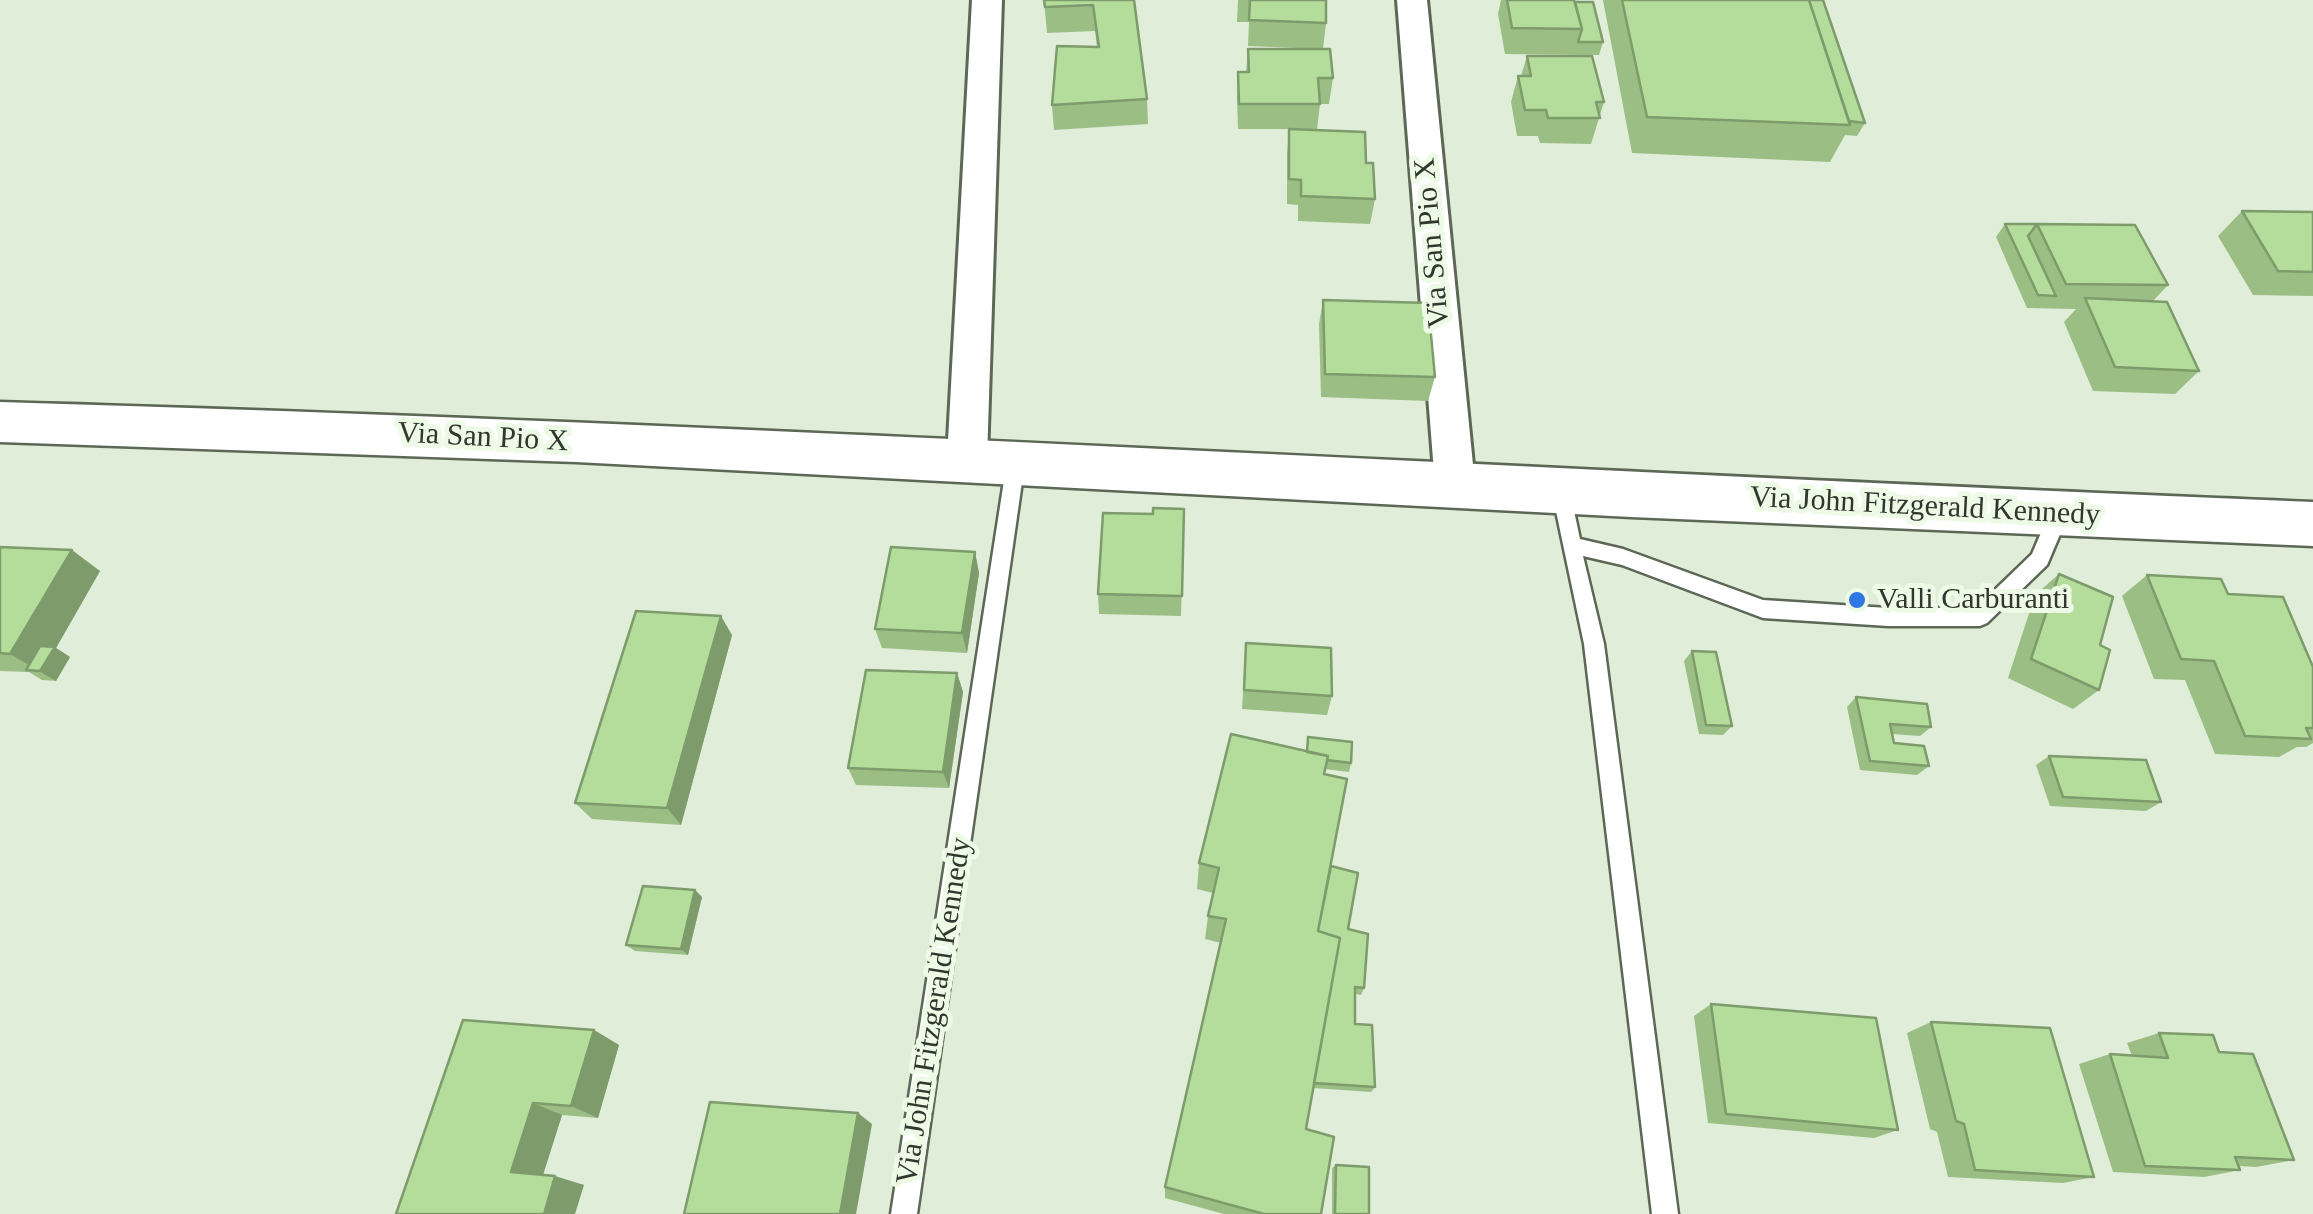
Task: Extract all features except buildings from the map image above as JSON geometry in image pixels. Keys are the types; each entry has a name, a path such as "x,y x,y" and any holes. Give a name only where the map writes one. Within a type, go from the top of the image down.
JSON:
{"main road":[{"name":"Via San Pio X","path":"0,422 404,434 991,460 1549,491"},
{"name":"Via John Fitzgerald Kennedy","path":"1549,491 2313,524"}],"street":[{"path":"987,0 991,460"},
{"name":"Via San Pio X","path":"1412,0 1455,485"}],"lane":[{"name":"Via John Fitzgerald Kennedy","path":"904,1214 966,809 991,460"},
{"path":"1549,491 1571,545 1594,644 1666,1214"},
{"path":"1571,545 1623,557 1763,609 1888,618 1980,618 2040,559 2059,513"}],"place":[{"name":"Valli Carburanti","path":"1857,600"}]}
